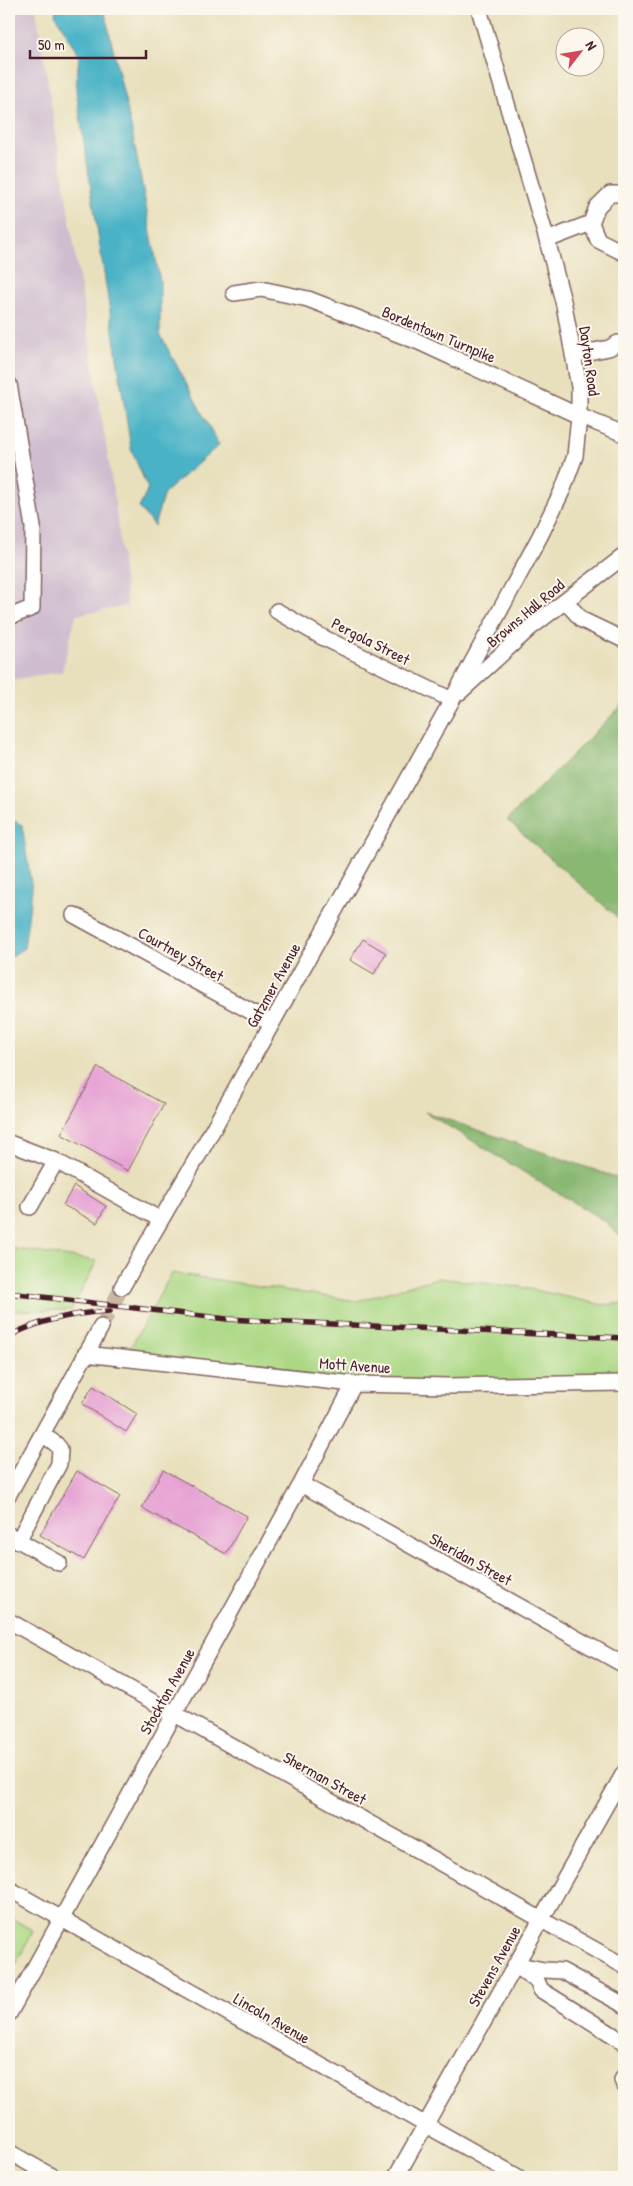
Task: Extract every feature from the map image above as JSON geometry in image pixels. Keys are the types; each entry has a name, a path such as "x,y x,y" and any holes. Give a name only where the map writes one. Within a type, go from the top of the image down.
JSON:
{"street":[{"name":"Dayton Road","path":"452,700 564,489 575,456 579,416 578,387 564,305 547,240 479,9"},
{"path":"624,194 610,194 597,207 591,223 598,240 624,253"},
{"path":"547,240 591,223"},
{"name":"Bordentown Turnpike","path":"234,293 261,289 308,299 419,342 579,416 624,434"},
{"path":"573,355 608,348 618,343 624,345"},
{"path":"9,384 33,527 32,608 9,617"},
{"name":"Browns Hall Road","path":"452,700 530,628 624,556"},
{"path":"566,601 582,620 624,640"},
{"name":"Pergola Street","path":"277,611 322,636 452,700"},
{"name":"Gatzmer Avenue","path":"122,1287 452,700"},
{"name":"Courtney Street","path":"74,915 272,1023"},
{"path":"9,1143 56,1161 161,1220"},
{"path":"30,1208 56,1161"},
{"path":"9,1494 101,1327"},
{"name":"Mott Avenue","path":"85,1354 354,1384 449,1386 624,1383"},
{"name":"Stockton Avenue","path":"9,2014 302,1484 354,1384"},
{"path":"42,1434 60,1449 60,1464 14,1538 59,1563"},
{"name":"Sheridan Street","path":"302,1484 624,1665"},
{"name":"Sherman Street","path":"9,1621 624,1966"},
{"name":"Stevens Avenue","path":"396,2177 624,1773"},
{"name":"Lincoln Avenue","path":"9,1889 518,2177"},
{"path":"515,1965 562,1971 624,2005"},
{"path":"515,1965 537,1981 541,1990 624,2042"},
{"path":"9,2152 33,2172 53,2177"}],"shaded area":[{"path":"9,9 36,9 115,501 127,606 76,615 62,672 9,680"}],"green space":[{"path":"624,703 624,923 507,820"},
{"path":"425,1112 624,1180 624,1241 606,1222"},
{"path":"9,1248 97,1261 71,1310 9,1311"},
{"path":"172,1273 357,1301 437,1278 521,1287 603,1305 624,1303 624,1385 351,1382 128,1352"},
{"path":"9,1917 33,1932 9,1977"}],"water":[{"path":"56,9 104,9 132,131 160,281 160,334 219,445 164,493 154,526 139,508 148,489 131,449 76,90 79,56 55,14"},
{"path":"9,818 22,825 32,889 24,948 9,958"}],"building":[{"path":"363,939 386,953 374,974 350,960"},
{"path":"98,1067 164,1104 128,1171 61,1134"},
{"path":"74,1186 106,1206 97,1223 63,1205"},
{"path":"93,1386 137,1414 126,1432 82,1404"},
{"path":"163,1470 247,1516 226,1554 142,1508"},
{"path":"77,1471 120,1496 84,1560 40,1535"}],"tunnel":[{"path":"101,1327 122,1287"}],"railway":[{"path":"9,1293 227,1319 624,1338"},
{"path":"9,1336 58,1318 110,1311"}]}
